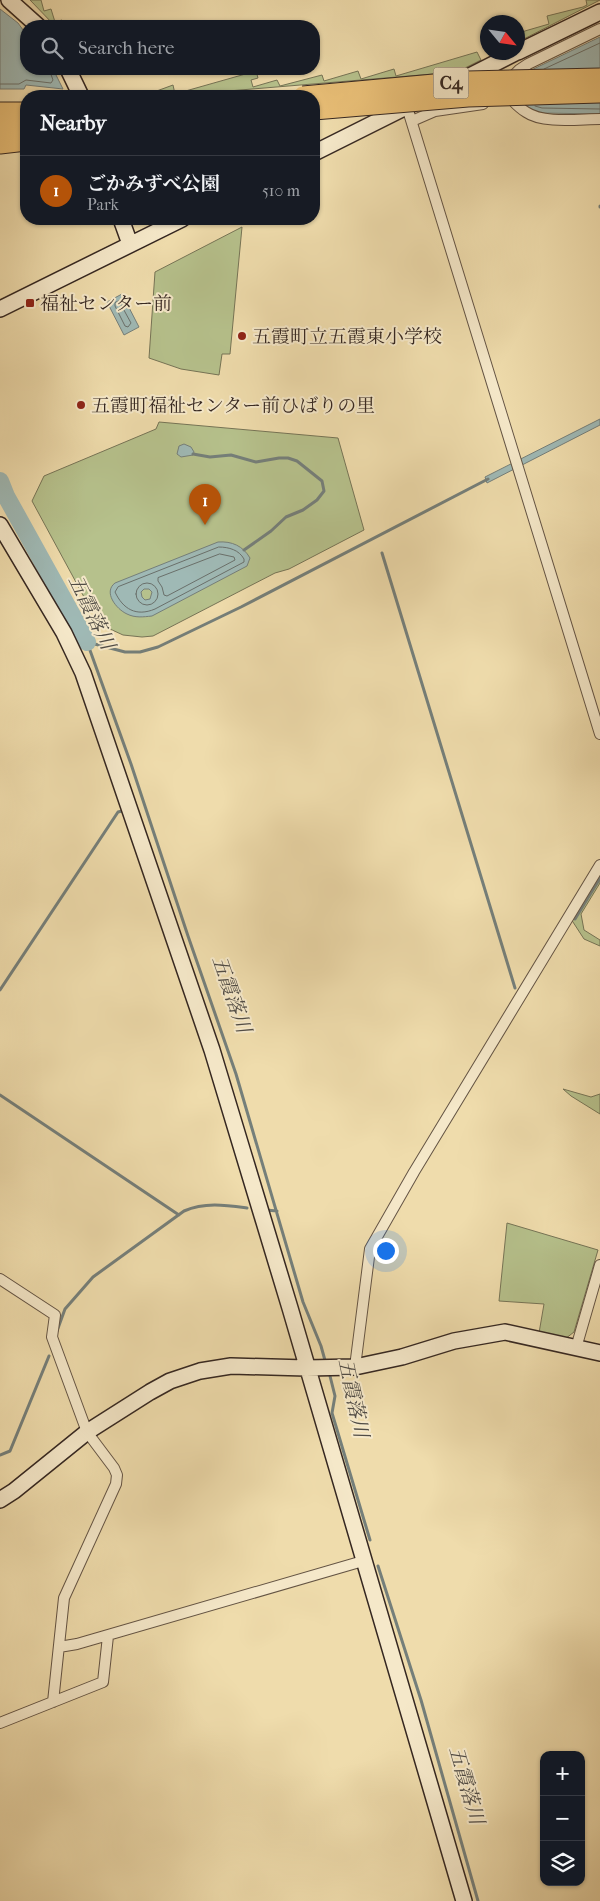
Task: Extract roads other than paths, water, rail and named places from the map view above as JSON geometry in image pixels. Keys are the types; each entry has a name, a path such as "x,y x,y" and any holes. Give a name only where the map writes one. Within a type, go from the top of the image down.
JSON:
{"highway":[{"name":"C4","path":"320,95 467,82 600,78"},
{"name":"C4","path":"320,109 468,97 600,93"},
{"path":"0,112 20,112"},
{"path":"0,128 20,127"},
{"path":"0,144 20,142"}],"street":[{"path":"9,0 31,20"},
{"path":"525,48 600,12"},
{"path":"409,114 484,104 495,98 503,90 512,75 524,67 600,29"},
{"path":"320,151 409,114 503,60"},
{"path":"71,75 78,90"},
{"path":"503,90 526,113 536,117 546,119 600,118"},
{"path":"409,114 600,734"},
{"path":"123,225 130,244"},
{"path":"0,309 170,225"},
{"path":"0,525 64,633 80,666 212,1050 310,1368 363,1561 464,1901"},
{"path":"347,1367 370,1249 419,1164 600,866"},
{"path":"576,1348 600,1265"},
{"path":"0,1279 55,1314 52,1337 87,1432 114,1468 117,1475 116,1484 64,1598 53,1702"},
{"path":"0,1500 14,1491 87,1432 170,1381 200,1370 231,1366 347,1367 402,1357 454,1341 505,1332 600,1353"},
{"path":"59,1647 108,1636 363,1561"},
{"path":"0,1723 103,1682 108,1636"}],"water":[{"path":"0,9 20,26 20,75 56,75 63,89 26,85 24,89 0,89"},
{"path":"600,37 600,114 541,113 530,109 511,93 523,74"},
{"path":"122,294 139,327 124,335 107,302"},
{"path":"600,419 600,425 487,483 485,477"},
{"path":"184,444 191,447 194,452 193,455 181,457 177,454 179,446"},
{"path":"218,542 228,542 237,545 250,558 247,566 152,616 133,616 123,612 112,600 110,591 115,583","holes":["144,589 149,589 152,592 150,599 145,600 141,592"]}],"waterway":[{"path":"193,454 210,457 231,455 256,462 288,458 297,461 322,481 324,491 317,500 303,510 286,517 271,531 244,550"},
{"path":"87,642 125,652 140,652 158,647 241,607 488,479"},
{"name":"五霞落川","path":"0,481 6,496 87,642"},
{"path":"382,553 515,988"},
{"name":"五霞落川","path":"87,642 131,764 236,1074 303,1302 321,1346 326,1364"},
{"path":"0,990 118,812 122,811"},
{"path":"575,919 600,878"},
{"path":"0,1095 179,1215"},
{"path":"57,1331 65,1309 93,1277 184,1211 207,1205 247,1208"},
{"path":"266,1210 277,1211"},
{"path":"0,1455 10,1451 49,1356"},
{"name":"五霞落川","path":"329,1372 335,1396 332,1413 370,1540"},
{"name":"五霞落川","path":"378,1566 421,1700 478,1901"}],"place":[{"name":"福祉センター前","path":"30,303"},
{"name":"五霞町立五霞東小学校","path":"242,336"},
{"name":"五霞町福祉センター前ひばりの里","path":"81,405"},
{"name":"ごかみずべ公園","path":"205,525"}]}
